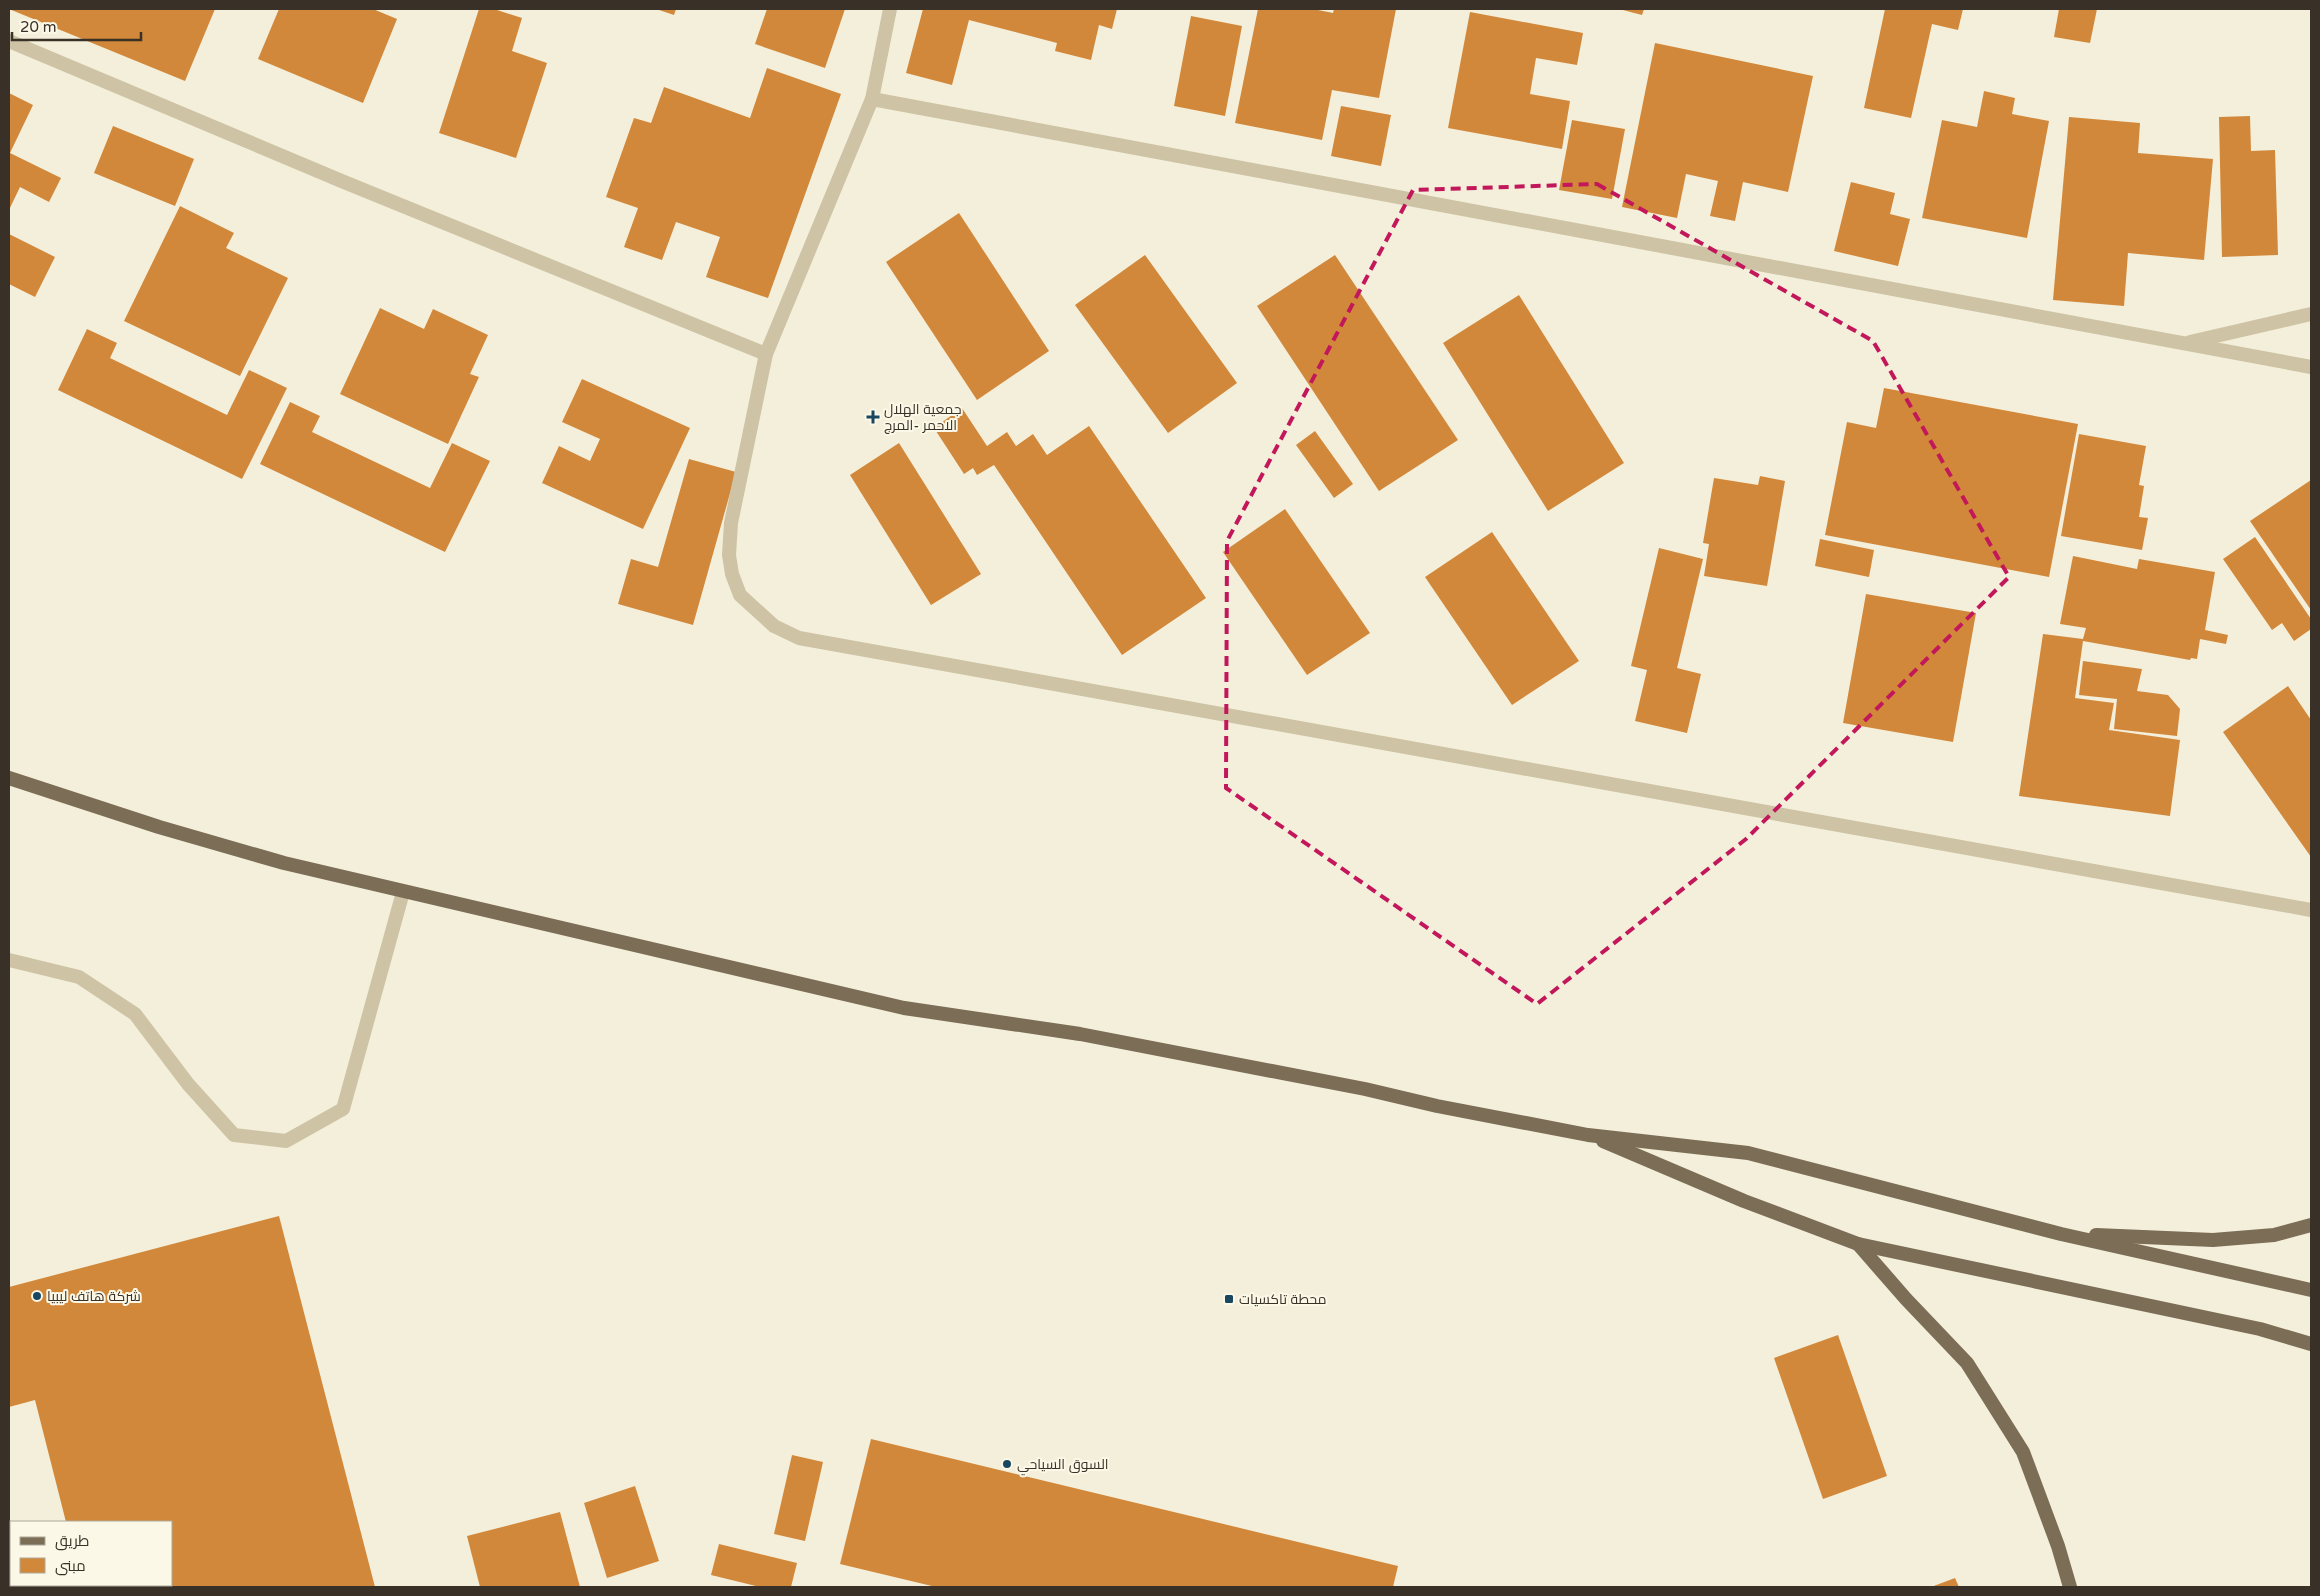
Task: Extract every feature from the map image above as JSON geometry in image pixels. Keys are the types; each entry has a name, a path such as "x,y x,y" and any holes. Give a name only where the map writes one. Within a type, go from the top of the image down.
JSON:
{"main road":[{"path":"9,778 159,827 275,860 403,892 904,1008 1080,1034 1588,1135 1748,1153 2061,1234 2311,1290"},
{"path":"1588,1135 1744,1201 1858,1244 2260,1329 2311,1344"},
{"path":"2061,1234 2213,1240 2274,1235 2311,1225"},
{"path":"1858,1244 1906,1299 1967,1363 2023,1452 2058,1546 2070,1587"}],"street":[{"path":"890,9 872,99 766,354 731,523 729,555 732,574 740,595 774,626 799,638 2311,910"},
{"path":"9,41 344,182 766,354"},
{"path":"872,99 2311,366"},
{"path":"2182,343 2311,314"},
{"path":"9,960 79,977 135,1014 188,1084 234,1135 286,1141 342,1109 403,892"}],"highlighted area":[{"path":"1597,184 1873,341 2009,577 1746,839 1537,1004 1226,788 1227,541 1413,190"}],"building":[{"path":"9,9 215,9 185,81"},
{"path":"279,9 373,9 397,19 363,103 258,59"},
{"path":"479,9 494,9 522,18 512,51 547,63 516,158 439,133"},
{"path":"656,9 676,9 674,15"},
{"path":"767,9 845,9 825,68 755,44"},
{"path":"923,9 1117,9 1112,29 1099,25 1091,60 1055,51 1057,43 969,20 952,85 906,73"},
{"path":"1258,9 1313,9 1333,13 1334,9 1396,9 1379,98 1332,90 1322,140 1235,123"},
{"path":"1619,9 1644,9 1642,15"},
{"path":"1885,9 1963,9 1958,30 1932,24 1911,118 1864,108"},
{"path":"2059,9 2097,9 2090,43 2054,37"},
{"path":"1470,12 1583,33 1577,65 1536,58 1530,94 1570,101 1562,149 1448,128"},
{"path":"1191,16 1242,26 1225,116 1174,106"},
{"path":"1655,43 1813,76 1788,192 1743,182 1735,221 1710,216 1718,181 1686,174 1677,218 1622,207"},
{"path":"767,68 841,94 768,298 706,277 720,237 676,222 662,260 624,247 638,208 606,197 634,118 651,123 664,87 750,118"},
{"path":"1984,91 2015,98 2012,114 2049,121 2027,238 1922,218 1942,120 1977,127"},
{"path":"9,93 33,105 10,153 61,178 49,202 20,187 9,210"},
{"path":"1341,106 1391,115 1381,166 1331,156"},
{"path":"2250,116 2251,151 2275,150 2278,255 2222,257 2219,117"},
{"path":"2069,117 2140,123 2138,153 2213,159 2204,260 2128,253 2124,306 2053,300"},
{"path":"1572,120 1625,129 1612,199 1559,190"},
{"path":"113,126 194,159 175,206 94,173"},
{"path":"1851,182 1895,193 1890,214 1910,219 1898,266 1834,251"},
{"path":"180,206 234,233 226,248 288,278 240,376 124,321"},
{"path":"959,213 1049,351 977,400 886,262"},
{"path":"9,234 55,257 35,297 9,284"},
{"path":"1145,255 1237,383 1168,433 1075,305"},
{"path":"1335,255 1458,440 1379,491 1257,306"},
{"path":"1519,295 1624,463 1548,511 1443,343"},
{"path":"380,308 424,329 433,309 488,335 470,374 479,377 448,444 340,394"},
{"path":"87,329 117,343 110,358 227,415 249,370 287,388 242,479 58,390"},
{"path":"582,379 690,428 643,529 542,483 559,446 590,461 600,439 562,422"},
{"path":"1884,388 2078,424 2049,577 1825,535 1847,422 1876,428"},
{"path":"290,402 320,416 312,432 430,488 452,443 490,461 445,552 260,464"},
{"path":"962,408 987,446 1007,432 1016,446 1033,434 1047,455 1089,426 1206,598 1122,655 994,465 977,475 973,468 964,474 934,428"},
{"path":"1315,431 1353,484 1334,498 1296,445"},
{"path":"2079,434 2146,446 2139,485 2144,486 2139,517 2148,518 2142,550 2061,536"},
{"path":"899,443 981,574 931,605 850,475"},
{"path":"689,459 736,472 693,625 618,604 631,559 658,567"},
{"path":"1760,476 1785,481 1767,586 1704,576 1709,544 1703,543 1714,478 1758,485"},
{"path":"2311,480 2311,610 2250,521"},
{"path":"1285,509 1370,633 1307,675 1223,552"},
{"path":"1492,532 1579,661 1512,705 1425,577"},
{"path":"2255,537 2311,619 2311,629 2294,641 2282,623 2272,630 2223,559"},
{"path":"1820,539 1874,550 1869,577 1815,566"},
{"path":"1659,548 1703,559 1677,668 1701,674 1687,733 1635,721 1647,670 1631,666"},
{"path":"2073,556 2137,569 2139,559 2215,572 2205,630 2228,635 2226,644 2200,639 2197,659 2191,658 2190,660 2083,641 2075,698 2114,703 2109,730 2180,740 2170,816 2019,796 2043,634 2083,639 2086,628 2060,624"},
{"path":"1866,594 1976,613 1953,742 1843,723"},
{"path":"2083,661 2142,669 2137,691 2168,695 2180,709 2177,736 2114,729 2117,699 2079,695"},
{"path":"2288,686 2311,720 2311,857 2223,732"},
{"path":"279,1216 375,1587 83,1587 172,1586 172,1521 66,1521 35,1400 9,1407 9,1287"},
{"path":"1838,1335 1887,1476 1823,1499 1774,1358"},
{"path":"871,1439 1398,1566 1393,1587 936,1587 840,1564"},
{"path":"792,1455 823,1462 805,1541 774,1534"},
{"path":"635,1486 659,1561 607,1578 584,1503"},
{"path":"560,1512 580,1587 480,1587 467,1536"},
{"path":"719,1544 797,1563 791,1587 760,1587 711,1575"},
{"path":"1955,1578 1959,1587 1931,1587"}],"place":[{"name":"جمعية الهلال الاحمر -المرج","path":"873,417"},
{"name":"شركة هاتف ليبيا","path":"37,1296"},
{"name":"محطة تاكسيات","path":"1229,1299"},
{"name":"السوق السياحي","path":"1007,1464"}]}
